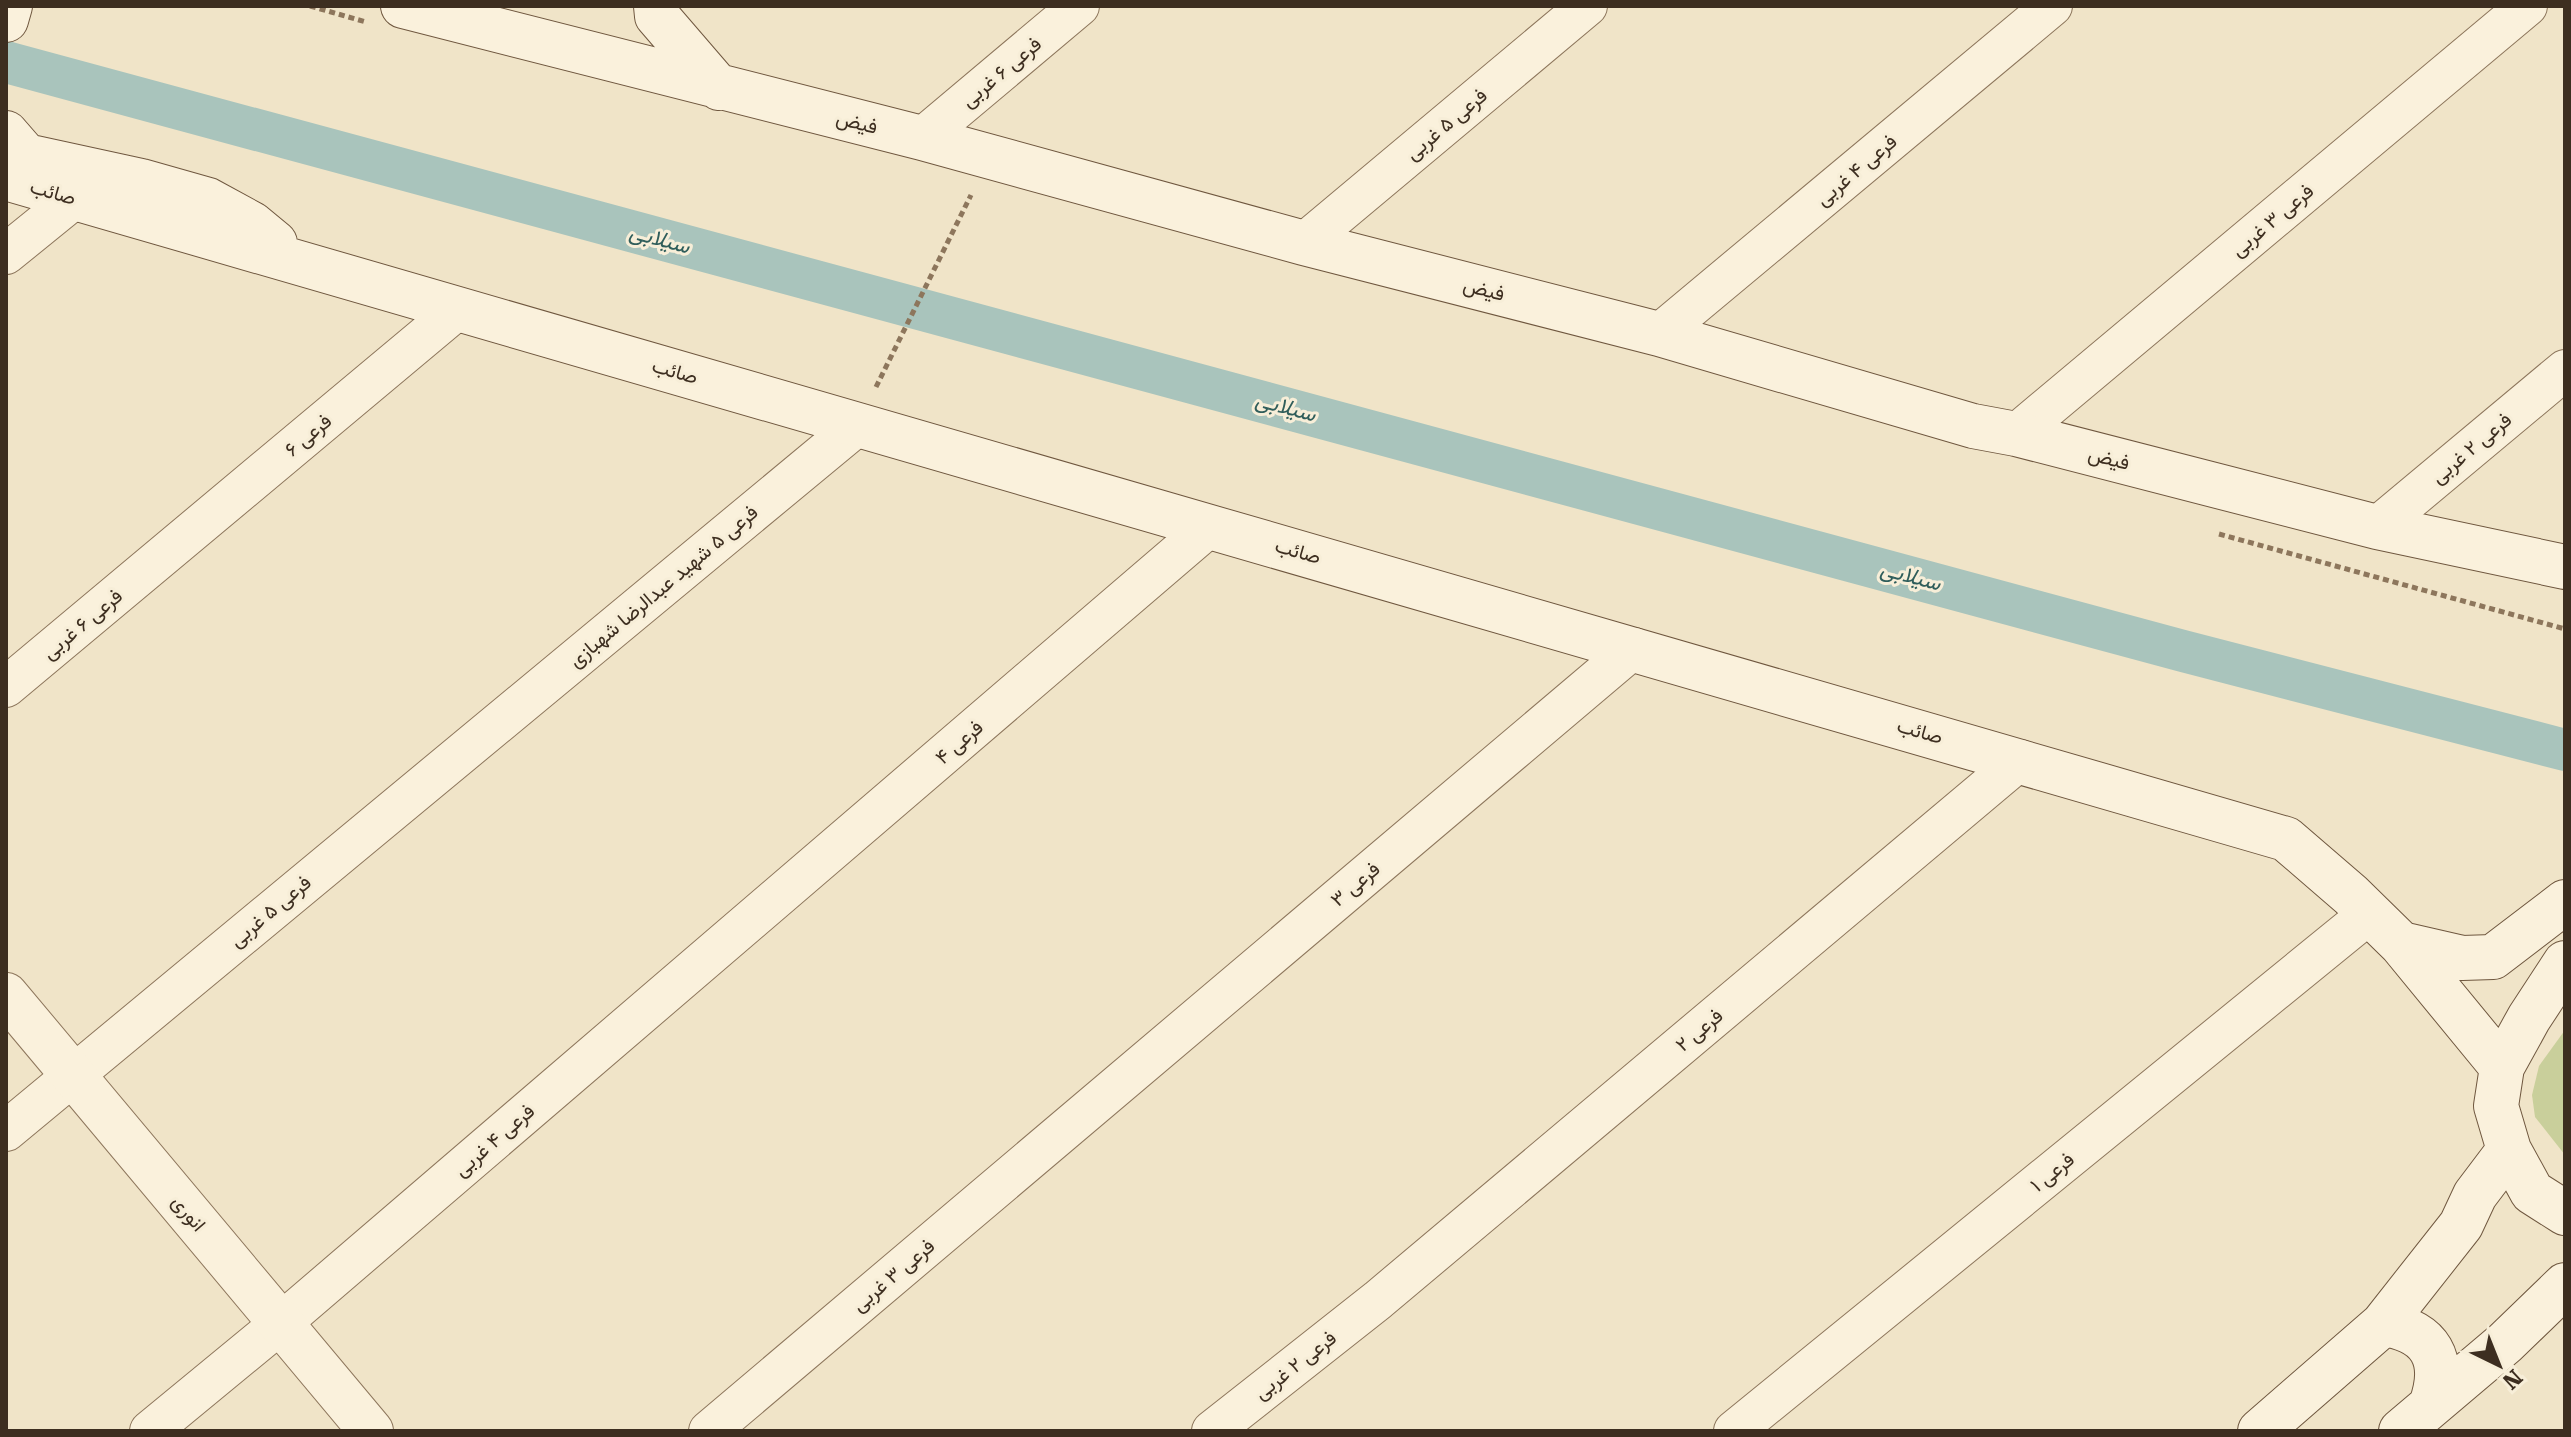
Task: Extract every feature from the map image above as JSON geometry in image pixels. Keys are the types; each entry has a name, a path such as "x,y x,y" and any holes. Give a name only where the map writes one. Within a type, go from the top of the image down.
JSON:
{"main road":[{"path":"6,20 10,6"},
{"name":"فیض","path":"403,6 500,17 719,88 922,138 1304,243 1659,334 1973,426 2016,434 2377,527 2565,567"},
{"path":"656,6 657,16 719,88"},
{"path":"6,133 26,156 141,181 208,200 252,224 299,263"},
{"name":"صائب","path":"6,178 2286,839 2401,944 2502,1067"},
{"path":"2401,944 2462,958 2493,957 2565,902"},
{"path":"2565,963 2502,1067 2496,1106 2509,1150 2532,1192 2565,1213"},
{"name":"انوری","path":"6,995 371,1431"},
{"path":"2260,1431 2383,1324 2452,1237 2475,1195 2509,1150"},
{"path":"2416,1418 2505,1343 2565,1285"},
{"path":"2383,1324 2406,1328 2425,1341 2436,1360 2438,1383 2416,1418"}],"street":[{"name":"فرعی ۶ غربی","path":"922,138 1079,6"},
{"name":"فرعی ۵ غربی","path":"1304,243 1587,6"},
{"name":"فرعی ۴ غربی","path":"1659,334 2052,6"},
{"name":"فرعی ۳ غربی","path":"2016,434 2527,6"},
{"path":"6,254 75,198"},
{"name":"فرعی ۶","path":"157,561 458,309"},
{"name":"فرعی ۲ غربی","path":"2377,527 2565,370"},
{"name":"فرعی ۵ شهید عبدالرضا شهبازی","path":"468,748 859,424"},
{"name":"فرعی ۴","path":"707,957 1210,526"},
{"name":"فرعی ۶ غربی","path":"6,687 157,561"},
{"name":"فرعی ۳","path":"1077,1119 1634,648"},
{"name":"فرعی ۵ غربی","path":"6,1131 468,748"},
{"name":"فرعی ۲","path":"1378,1300 2020,760"},
{"name":"فرعی ۱","path":"1734,1431 2370,913"},
{"name":"فرعی ۴ غربی","path":"150,1431 281,1323 707,957"},
{"name":"فرعی ۳ غربی","path":"709,1431 1077,1119"},
{"name":"فرعی ۲ غربی","path":"1212,1431 1378,1300"}],"path":[{"path":"888,362 968,201"}],"green space":[{"path":"2565,1030 2565,1155 2535,1117 2532,1095 2539,1066"}],"waterway":[{"name":"سیلابی","path":"6,62 2183,651 2565,750"}]}
